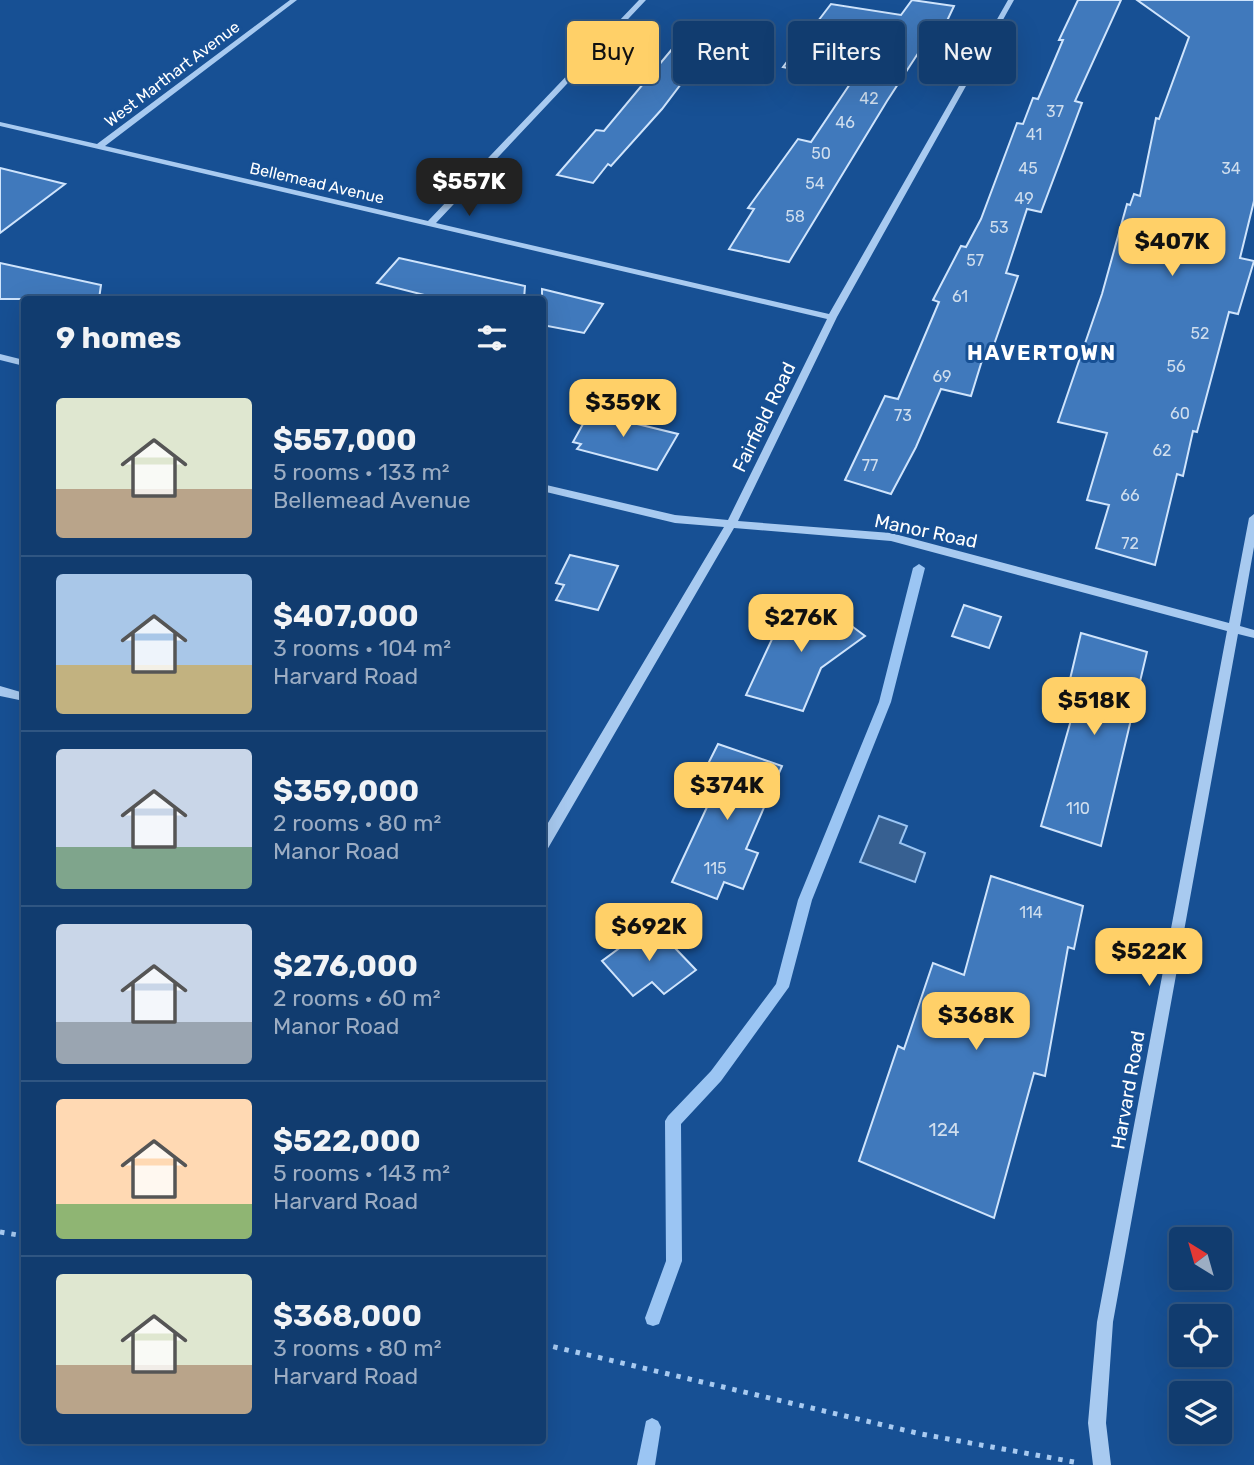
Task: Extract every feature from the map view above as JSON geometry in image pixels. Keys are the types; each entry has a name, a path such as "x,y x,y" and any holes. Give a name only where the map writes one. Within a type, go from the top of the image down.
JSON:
{"street":[{"name":"West Marthart Avenue","path":"100,146 294,0"},
{"path":"430,224 643,0"},
{"name":"Fairfield Road","path":"546,839 731,524 832,317 1011,0"},
{"name":"Bellemead Avenue","path":"0,124 832,317"},
{"path":"0,357 21,362"},
{"name":"Manor Road","path":"546,488 675,519 891,537 1254,634"},
{"name":"Harvard Road","path":"1102,1464 1097,1423 1105,1322 1254,518"},
{"path":"0,691 21,696"}],"path":[{"path":"0,1232 21,1236"},
{"path":"546,1345 921,1434 1060,1461 1102,1464"}],"water":[{"path":"879,816 907,826 900,843 925,853 915,882 860,862"}],"building":[{"path":"912,0 954,6 947,21 919,21 919,52 905,73 905,21 818,21 831,4 901,15"},
{"path":"1078,0 1121,0 1075,101 1082,103 1041,212 1027,209 1006,273 1018,276 990,356 984,354 971,396 941,389 916,447 891,494 845,480 885,396 898,399 939,302 933,300 961,246 966,247 981,219 1017,123 1023,124 1033,98 1038,99 1063,40 1059,40"},
{"path":"1137,0 1254,0 1254,201 1240,258 1254,261 1238,314 1229,312 1197,432 1193,431 1183,476 1177,474 1155,565 1096,548 1109,505 1087,500 1107,433 1058,422 1102,294 1127,204 1130,205 1134,194 1140,196 1156,118 1159,119 1189,37"},
{"path":"673,48 673,84 681,84 611,166 608,164 593,183 557,175 596,130 604,131 643,84 659,84 659,65"},
{"path":"850,84 898,84 789,262 729,249 754,209 748,208 798,139 811,142"},
{"path":"0,168 65,184 0,233"},
{"path":"399,258 525,286 524,296 428,296 377,283"},
{"path":"0,263 101,285 99,296 21,296 21,299 0,299"},
{"path":"542,289 603,304 584,333 546,326 546,296 542,296"},
{"path":"593,406 625,412 621,420 678,434 657,470 577,449 581,444 573,442"},
{"path":"570,555 618,566 598,610 556,600 564,585 556,583"},
{"path":"814,598 865,636 821,668 803,711 746,695 781,620"},
{"path":"964,605 1001,617 989,648 952,636"},
{"path":"1081,633 1147,652 1101,846 1041,826 1071,720 1061,717"},
{"path":"718,744 782,766 746,849 758,853 743,889 724,882 717,899 672,882 714,792 697,786"},
{"path":"991,876 1083,906 1074,949 1068,947 1045,1076 1034,1073 994,1218 859,1161 898,1046 904,1049 933,963 964,975"},
{"path":"652,924 696,970 664,994 652,982 633,996 602,961"}],"waterway":[{"path":"653,1318 674,1261 673,1121 716,1076 782,987 805,900 885,702 919,568"},
{"path":"646,1465 652,1427"}],"district":[{"name":"HAVERTOWN","path":"1042,352"}]}
